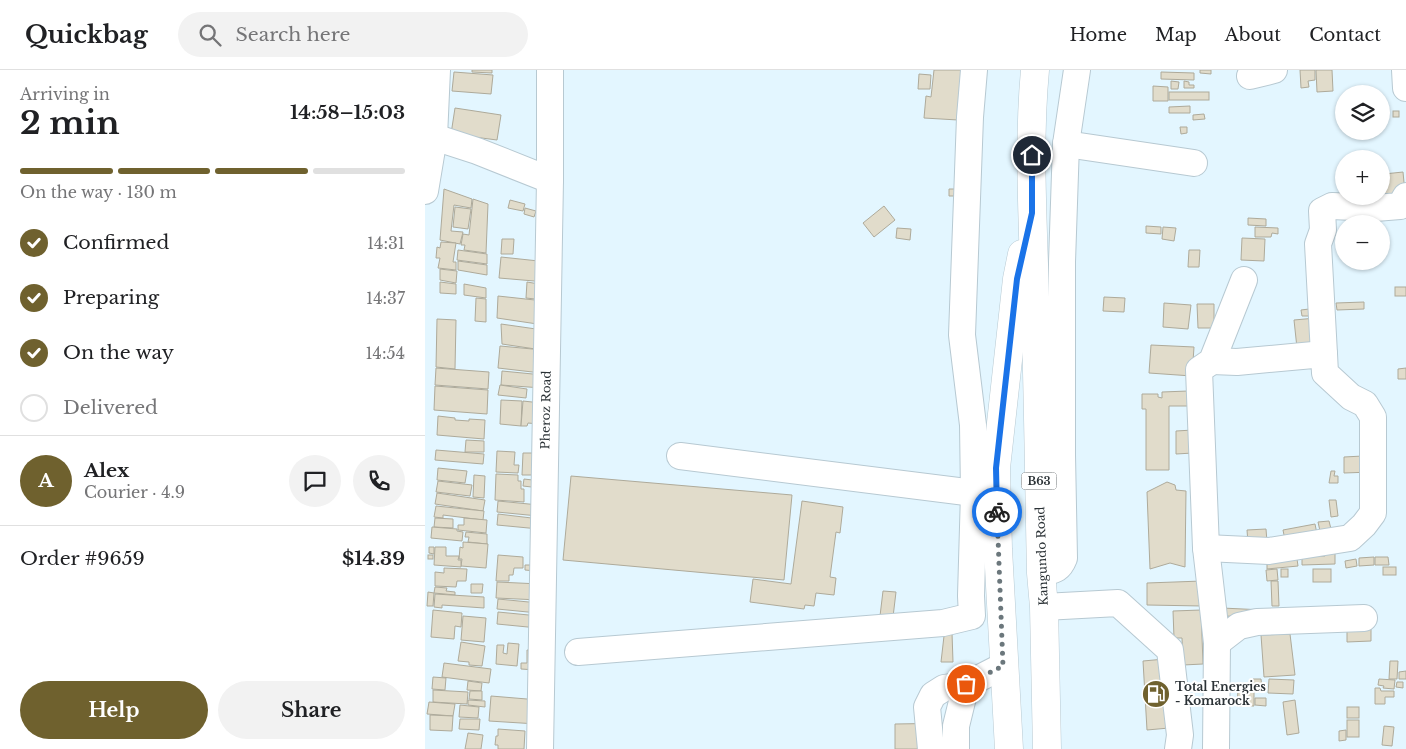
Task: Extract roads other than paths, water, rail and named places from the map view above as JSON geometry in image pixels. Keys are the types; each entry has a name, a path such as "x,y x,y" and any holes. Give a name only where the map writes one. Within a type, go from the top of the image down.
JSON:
{"highway":[{"name":"Kangundo Road","path":"1035,70 1032,213 1047,749"},
{"name":"Kangundo Road","path":"1009,749 1003,666 996,468 1017,279 1032,213"}],"street":[{"path":"425,191 437,70"},
{"name":"Pheroz Road","path":"540,749 550,180 550,70"},
{"path":"578,652 943,623 972,616 973,425 962,335 970,117 974,70"},
{"path":"1041,572 1057,569 1064,558 1062,262 1066,144 1077,70"},
{"path":"1405,70 1406,88"},
{"path":"430,136 477,151 550,180"},
{"path":"1066,144 1194,163"},
{"path":"1206,548 1269,550 1350,538 1364,525 1373,513 1373,417 1365,404 1351,397 1325,373 1318,244 1323,230 1322,211 1332,206 1375,208 1400,206 1406,196"},
{"path":"1216,749 1217,643 1206,548 1199,370 1212,361 1244,280"},
{"path":"1212,361 1237,362 1324,354"},
{"path":"680,456 973,493"},
{"path":"1044,607 1118,603 1170,650 1180,735 1178,749"},
{"path":"1217,643 1239,626 1257,622 1364,618"},
{"path":"931,749 927,707 930,699 944,688 966,684 1003,666"},
{"path":"956,749 956,726 966,684"}],"place":[{"name":"Total Energies - Komarock","path":"1156,694"}]}
